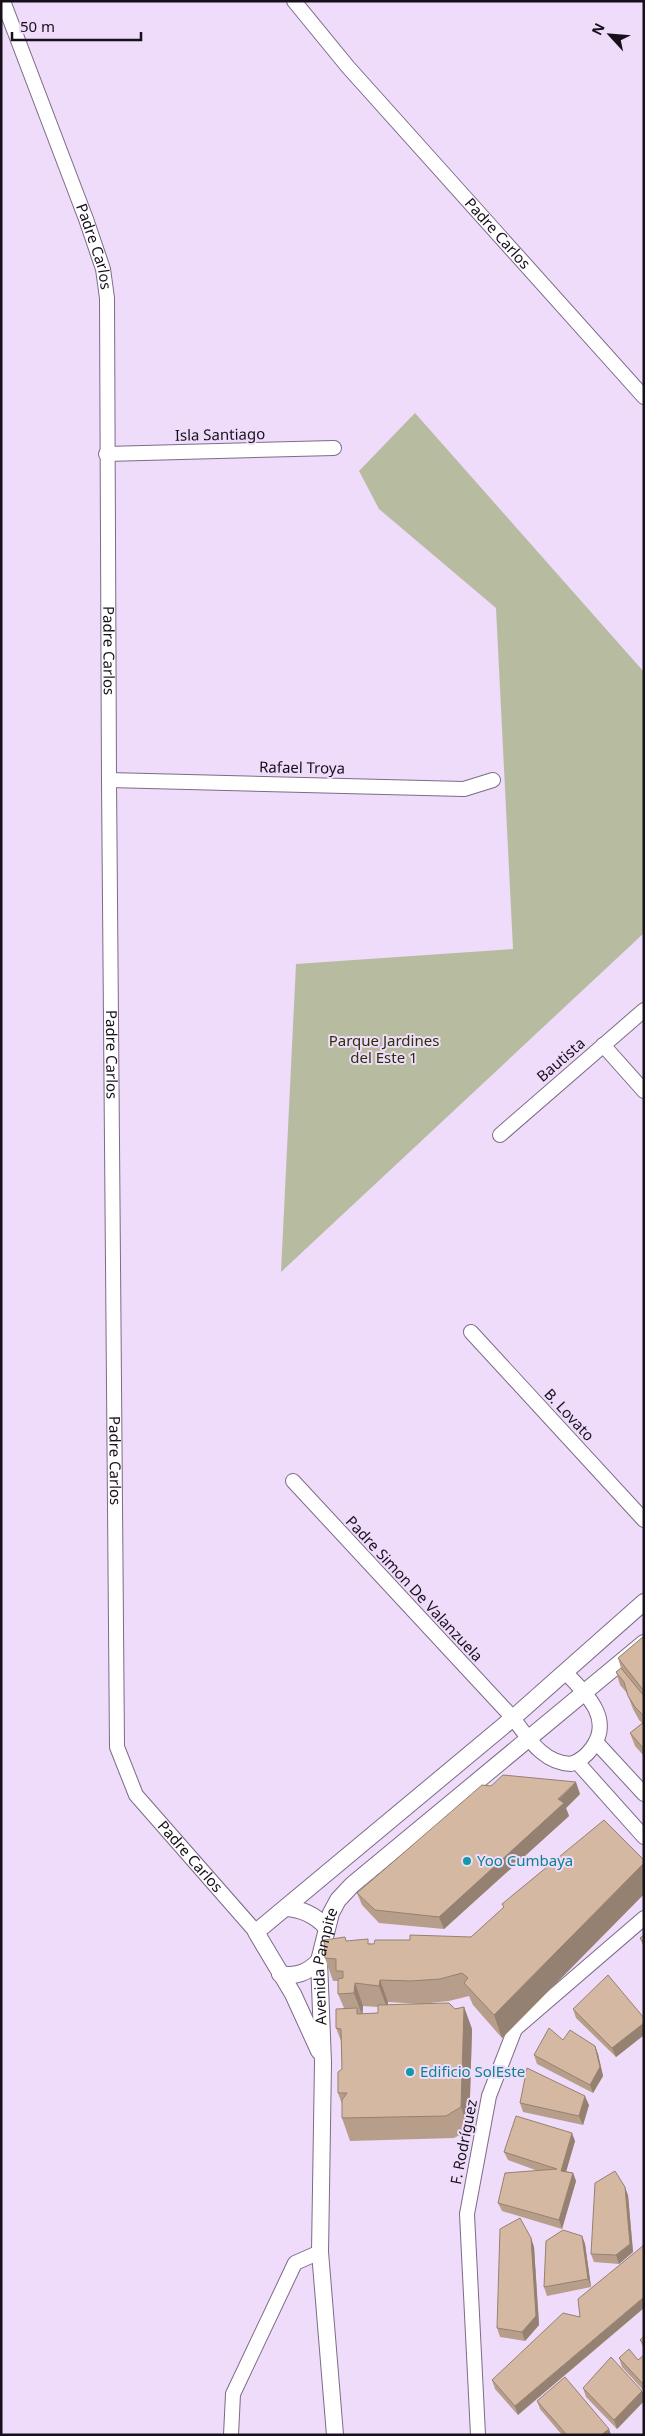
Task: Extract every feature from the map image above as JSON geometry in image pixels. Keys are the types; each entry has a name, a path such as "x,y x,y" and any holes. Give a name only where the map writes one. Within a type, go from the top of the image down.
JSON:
{"street":[{"name":"Padre Carlos","path":"3,1 103,269 108,298 106,454 108,780 117,1747 136,1795 256,1932 292,1994 324,2062"},
{"name":"Padre Carlos","path":"294,1 348,67 644,397"},
{"name":"Isla Santiago","path":"106,454 334,448"},
{"name":"Rafael Troya","path":"108,780 464,789 493,780"},
{"name":"Bautista","path":"500,1135 644,1010"},
{"path":"603,1045 644,1091"},
{"name":"B. Lovato","path":"471,1332 644,1520"},
{"name":"Padre Simon De Valanzuela","path":"293,1481 549,1760 562,1764 577,1762"},
{"path":"256,1932 512,1718 644,1602"},
{"name":"Avenida Pampite","path":"335,2435 320,2252 324,2062 319,1961 326,1927 338,1900 352,1885 644,1643"},
{"path":"565,1672 585,1692 601,1720 601,1731 596,1742 588,1754 577,1762 644,1837"},
{"path":"596,1742 644,1794"},
{"path":"286,1908 295,1908 312,1915 326,1927"},
{"name":"F. Rodríguez","path":"478,2435 467,2214 489,2096 515,2029 644,1918"},
{"path":"280,1974 297,1975 313,1967 319,1961"},
{"path":"231,2435 233,2394 295,2263 320,2252"}],"green space":[{"name":"Parque Jardines del Este 1","path":"415,413 644,672 644,933 281,1272 296,964 513,949 496,608 379,509 359,471"}],"building":[{"path":"644,1636 644,1691 618,1658"},
{"path":"621,1668 644,1696 644,1716 628,1696 624,1682 616,1672"},
{"path":"644,1722 644,1749 630,1733"},
{"name":"Yoo Cumbaya","path":"503,1775 576,1782 558,1799 564,1803 439,1917 375,1910 357,1893 482,1785 491,1786"},
{"path":"604,1820 644,1860 644,1863 494,2015 464,1983 468,1978 462,1973 440,1979 411,1981 380,1980 379,1986 355,1983 354,1993 338,1994 338,1979 343,1978 343,1971 336,1971 336,1959 325,1958 324,1940 345,1937 346,1941 368,1939 368,1944 374,1944 375,1940 410,1940 410,1935 471,1937 504,1907 502,1904"},
{"path":"644,1935 644,1943 640,1938"},
{"path":"608,1975 644,2018 644,2023 612,2048 573,2009"},
{"name":"Edificio SolEste","path":"449,2003 455,2009 464,2007 461,2107 446,2116 342,2118 342,2100 347,2093 338,2093 338,2072 342,2069 341,2029 336,2028 336,2009 357,2008 357,2014 378,2013 378,2005"},
{"path":"549,2028 563,2040 570,2030 595,2046 600,2067 590,2085 534,2055"},
{"path":"527,2068 585,2096 579,2116 520,2103"},
{"path":"516,2116 572,2133 561,2171 573,2173 559,2220 498,2203 505,2173 557,2169 504,2152"},
{"path":"615,2171 625,2187 630,2244 616,2255 591,2254 595,2183"},
{"path":"520,2218 531,2238 536,2316 522,2332 497,2328 500,2229"},
{"path":"563,2230 582,2236 588,2279 544,2287 546,2241"},
{"path":"644,2245 644,2297 515,2406 492,2380 563,2313 580,2317 578,2299"},
{"path":"629,2349 638,2360 644,2355 644,2385 619,2358"},
{"path":"611,2357 642,2391 614,2420 583,2388"},
{"path":"565,2377 609,2429 601,2435 567,2435 537,2401"}],"place":[{"name":"Yoo Cumbaya","path":"467,1861"},
{"name":"Edificio SolEste","path":"410,2072"}]}
